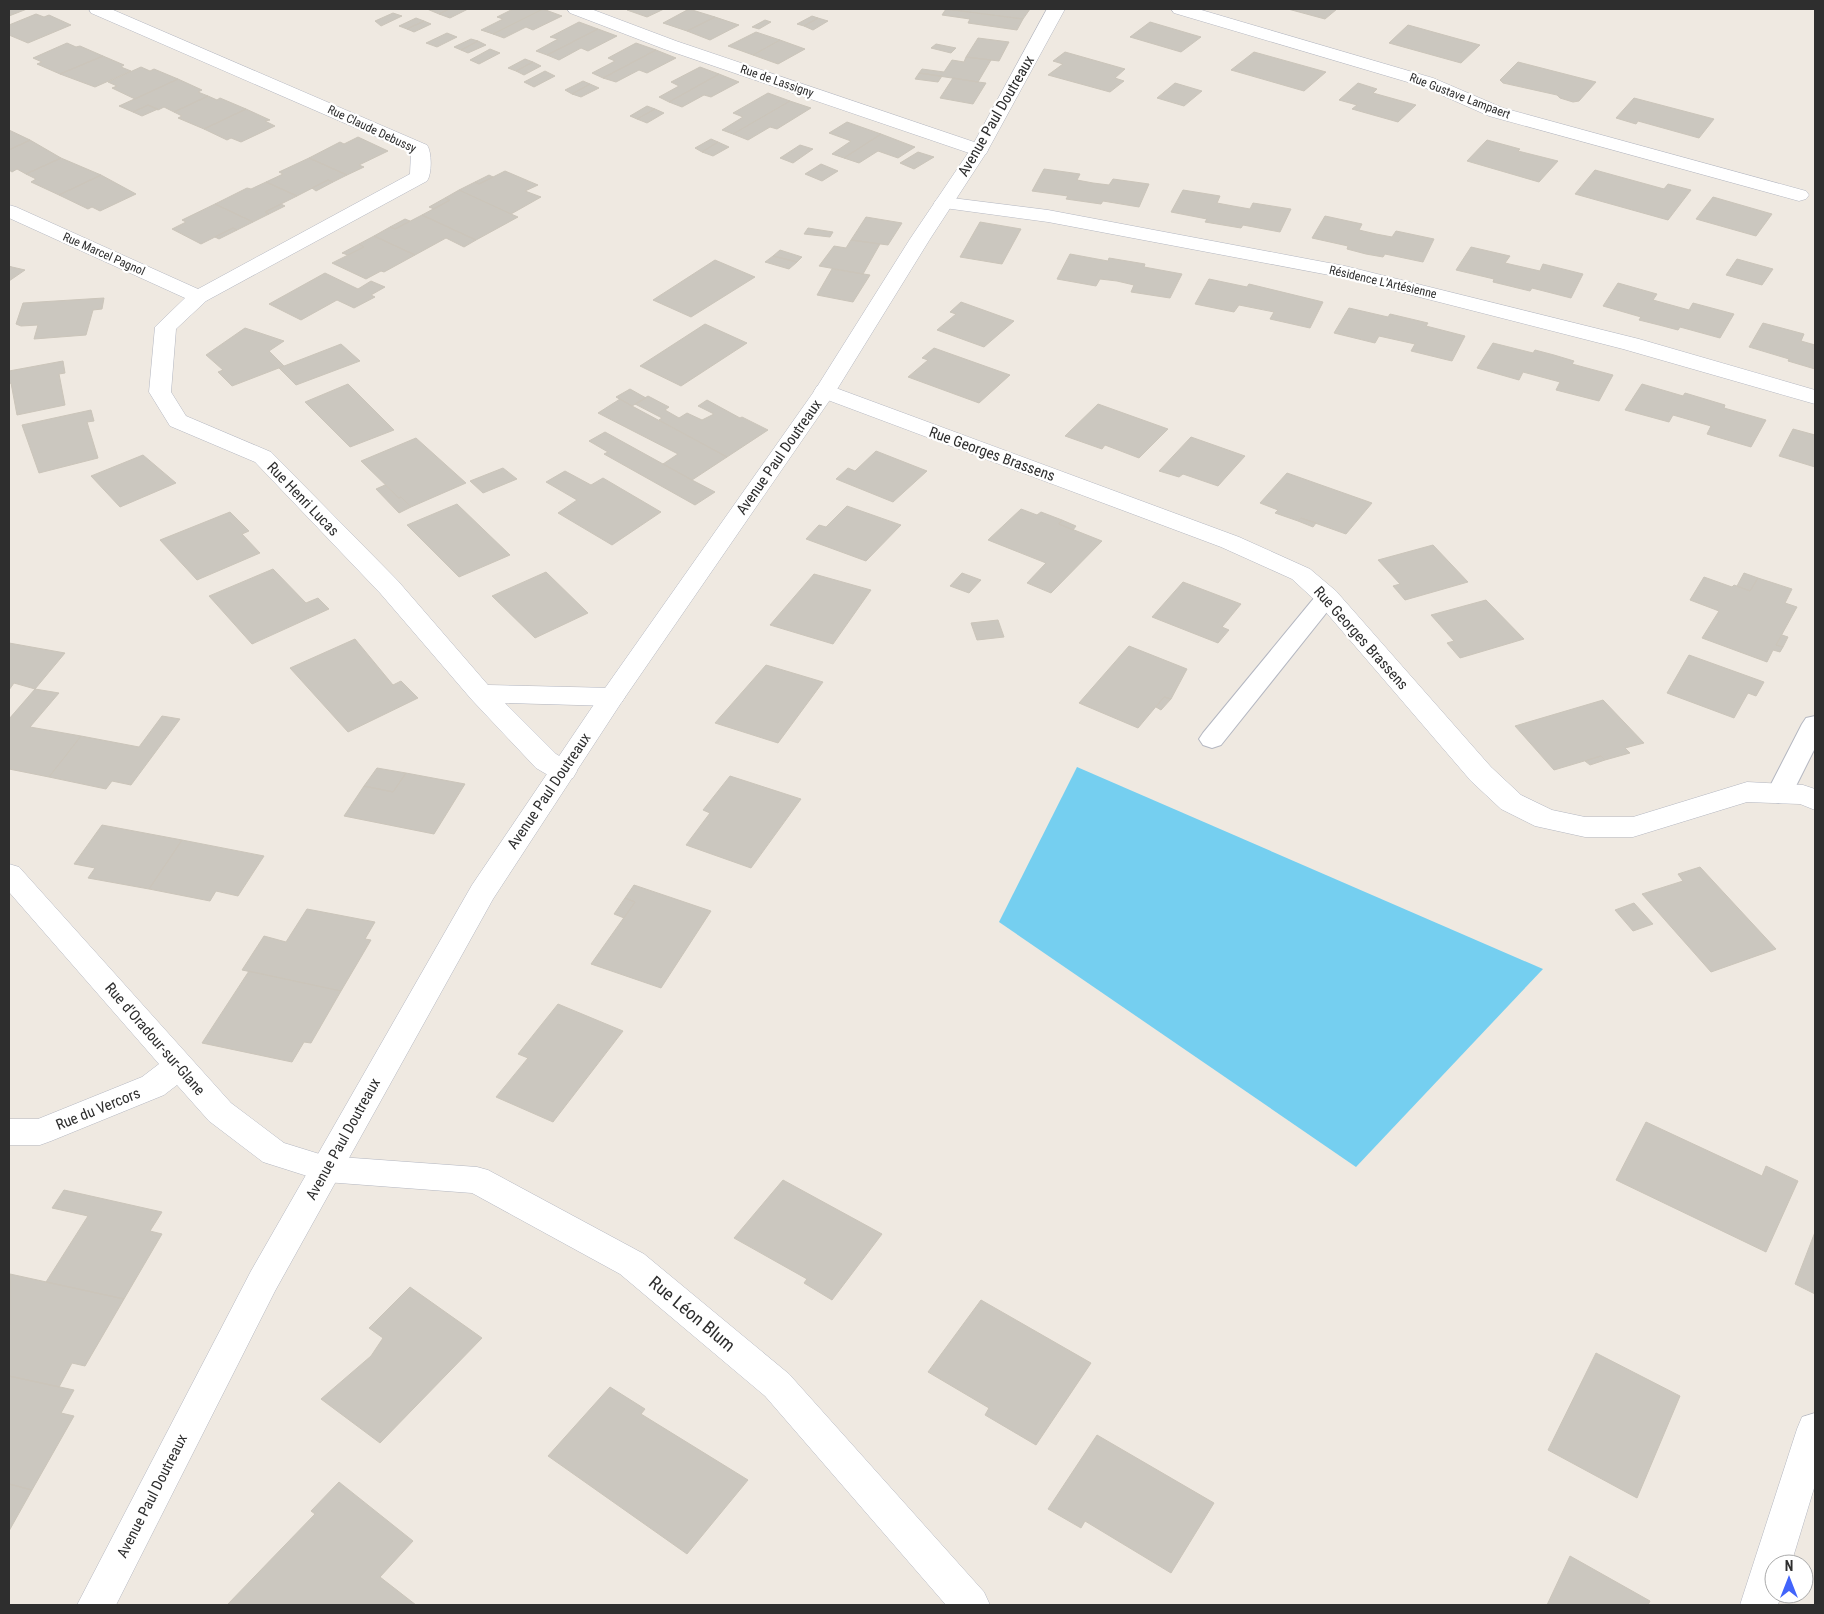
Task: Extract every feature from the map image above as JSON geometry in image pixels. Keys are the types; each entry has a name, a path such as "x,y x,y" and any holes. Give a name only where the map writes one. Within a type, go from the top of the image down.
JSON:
{"street":[{"name":"Rue Claude Debussy","path":"97,9 420,149 420,176 199,297"},
{"name":"Rue de Lassigny","path":"576,9 670,45 979,150"},
{"name":"Avenue Paul Doutreaux","path":"96,1605 259,1290 482,892 612,696 825,391 979,150 1056,9"},
{"name":"Rue Gustave Lampaert","path":"1180,9 1427,82 1496,112 1799,194"},
{"name":"Résidence L'Artésienne","path":"944,203 1048,216 1345,272 1631,344 1815,397"},
{"name":"Rue Marcel Pagnol","path":"9,211 199,297"},
{"name":"Rue Henri Lucas","path":"199,297 166,327 160,392 178,421 262,457 389,587 481,694 546,761 563,771"},
{"name":"Rue Georges Brassens","path":"825,391 1230,542 1301,574 1328,597 1482,774 1511,802 1545,819 1585,827 1633,827 1746,792 1803,795 1815,800"},
{"path":"481,694 612,696"},
{"name":"Rue d'Oradour-sur-Glane","path":"9,874 220,1112 274,1152 326,1169"},
{"name":"Rue du Vercors","path":"9,1132 40,1132 153,1086 180,1065"},
{"name":"Rue Léon Blum","path":"326,1169 477,1180 632,1264 777,1386 971,1605"},
{"path":"1759,1605 1815,1429"}],"lane":[{"path":"1212,739 1328,597"},
{"path":"1779,794 1815,724"}],"water":[{"path":"1077,767 1543,969 1356,1167 999,922"}],"building":[{"path":"9,9 27,9 9,16"},
{"path":"427,9 449,9 439,14"},
{"path":"449,9 468,9 450,18 439,14"},
{"path":"513,9 543,9 493,34 481,30 503,19 497,17"},
{"path":"543,9 562,16 533,30 526,27 504,38 493,34"},
{"path":"664,9 647,17 627,10"},
{"path":"689,9 715,17 687,31 663,23"},
{"path":"946,9 1023,19 1017,30 968,23 970,19 942,15"},
{"path":"946,9 1030,9 1023,19"},
{"path":"1288,9 1337,9 1325,19"},
{"path":"393,13 402,16 381,26 375,21"},
{"path":"36,14 44,17 49,15 71,25 28,43 9,35 9,25"},
{"path":"812,16 818,18 804,26 797,24"},
{"path":"715,17 739,25 710,40 687,31"},
{"path":"416,18 424,21 407,29 399,26"},
{"path":"818,18 828,21 813,30 804,26"},
{"path":"765,20 771,22 759,29 752,27"},
{"path":"424,21 431,24 414,32 407,29"},
{"path":"579,22 598,29 547,55 536,51 558,39 550,37"},
{"path":"1150,22 1201,37 1181,52 1130,37"},
{"path":"1408,25 1480,45 1461,63 1389,43"},
{"path":"598,29 617,36 588,51 581,48 559,60 547,55"},
{"path":"756,32 780,40 753,55 728,46"},
{"path":"447,33 457,37 437,47 426,43"},
{"path":"978,38 1009,42 999,61 966,57"},
{"path":"471,39 478,41 461,50 454,47"},
{"path":"780,40 805,49 778,64 753,55"},
{"path":"478,41 486,45 468,53 461,50"},
{"path":"67,43 76,47 80,46 103,56 60,74 37,64 42,62 33,58"},
{"path":"636,43 656,50 603,78 592,73 615,61 608,58"},
{"path":"936,44 956,48 951,53 931,48"},
{"path":"490,49 500,53 479,64 470,60"},
{"path":"656,50 676,58 647,73 639,70 616,82 603,78"},
{"path":"1065,52 1125,69 1115,78 1124,81 1110,92 1048,75 1063,64 1053,61"},
{"path":"1254,52 1326,72 1304,91 1231,70"},
{"path":"103,56 124,65 121,67 131,71 95,87 60,74"},
{"path":"966,57 991,60 978,82 919,73 922,69 944,72 952,60 964,62"},
{"path":"525,59 533,62 516,71 508,68"},
{"path":"533,62 541,66 524,75 516,71"},
{"path":"1518,62 1596,82 1579,101 1573,102 1560,98 1557,95 1503,83 1500,80"},
{"path":"141,67 150,71 154,69 178,79 135,99 112,88 117,86 108,82"},
{"path":"700,67 719,74 669,102 659,97 679,86 671,82"},
{"path":"545,71 555,76 534,87 524,82"},
{"path":"919,73 942,76 938,82 915,79"},
{"path":"719,74 739,82 711,97 704,95 682,107 669,102"},
{"path":"953,78 986,83 973,104 940,98"},
{"path":"178,79 202,90 198,92 208,96 174,112 164,107 158,110 148,105 133,112 119,106"},
{"path":"583,81 590,84 572,94 565,90"},
{"path":"1175,83 1202,91 1184,106 1157,98"},
{"path":"1358,83 1377,89 1373,93 1416,105 1398,122 1352,109 1357,105 1339,100"},
{"path":"590,84 599,88 581,97 572,94"},
{"path":"768,93 790,101 733,134 722,130 743,117 733,113"},
{"path":"208,96 217,100 220,98 246,109 204,129 178,118 182,116 174,112"},
{"path":"1634,98 1714,119 1699,138 1638,121 1636,124 1616,118"},
{"path":"790,101 811,108 777,129 770,127 748,140 733,134"},
{"path":"148,105 158,109 142,116 133,112"},
{"path":"647,106 655,109 637,119 630,116"},
{"path":"246,109 270,120 265,121 275,126 241,142 231,138 227,140 204,129"},
{"path":"655,109 664,113 647,123 637,119"},
{"path":"847,122 881,134 844,158 832,154 851,141 829,133"},
{"path":"9,130 30,140 9,150"},
{"path":"881,134 915,147 898,158 878,151 859,163 844,158"},
{"path":"358,137 388,151 359,165 364,167 347,175 309,158 340,142 344,144"},
{"path":"711,139 718,142 702,152 695,148"},
{"path":"30,140 61,158 26,174 17,169 12,172 9,170 9,150"},
{"path":"1487,140 1520,149 1518,151 1558,161 1539,182 1467,161"},
{"path":"718,142 729,147 713,156 702,152"},
{"path":"800,145 813,149 793,163 780,158"},
{"path":"918,152 934,157 914,169 900,163"},
{"path":"61,158 101,175 59,195 31,182 36,179 26,174"},
{"path":"309,158 347,175 333,182 328,180 297,196 266,182 283,174 279,172"},
{"path":"821,164 838,171 822,181 805,174"},
{"path":"1044,169 1080,174 1077,180 1093,183 1109,185 1113,179 1149,184 1139,207 1103,201 1101,204 1066,199 1068,196 1032,191"},
{"path":"1595,170 1664,189 1668,184 1691,190 1668,220 1575,194"},
{"path":"505,171 538,185 525,191 541,197 511,214 459,190 475,182 479,184"},
{"path":"101,175 136,194 100,211 92,207 88,209 59,195"},
{"path":"489,175 493,177 479,184 475,182"},
{"path":"328,180 333,182 316,191 312,188"},
{"path":"266,182 297,196 265,212 269,214 253,222 215,204 247,188 251,189"},
{"path":"459,190 518,217 476,240 422,215 450,200 445,198"},
{"path":"1183,190 1220,196 1217,203 1250,209 1253,203 1291,209 1280,232 1243,225 1241,228 1205,222 1207,219 1171,212"},
{"path":"1713,197 1772,214 1756,236 1696,219"},
{"path":"445,198 450,200 434,209 429,207"},
{"path":"215,204 253,222 237,230 233,228 201,244 172,229 186,222 182,220"},
{"path":"281,204 285,206 269,214 265,212"},
{"path":"422,215 476,240 464,247 446,238 415,255 374,236 390,227 395,229"},
{"path":"1325,216 1362,224 1359,230 1376,234 1392,237 1396,231 1434,239 1423,262 1385,254 1383,257 1366,254 1347,249 1348,246 1312,238"},
{"path":"866,217 902,223 888,245 851,240"},
{"path":"405,219 410,221 395,229 390,227"},
{"path":"980,222 1021,229 1002,264 960,257"},
{"path":"233,228 237,230 219,239 215,237"},
{"path":"808,228 833,232 830,237 804,234"},
{"path":"374,236 415,255 384,272 381,271 366,279 332,263 364,247 359,244"},
{"path":"851,240 880,244 863,274 819,266 834,246 846,248"},
{"path":"359,244 364,247 348,255 342,253"},
{"path":"1471,247 1510,256 1505,263 1540,271 1543,264 1583,274 1571,298 1532,288 1530,291 1493,282 1494,279 1456,270"},
{"path":"780,250 802,257 797,262 773,256"},
{"path":"1070,254 1108,261 1109,258 1145,264 1144,267 1182,274 1170,298 1131,292 1134,285 1117,281 1100,279 1096,286 1057,279"},
{"path":"773,256 797,262 789,269 765,262"},
{"path":"1737,259 1773,269 1762,285 1726,275"},
{"path":"715,260 755,277 691,317 653,300"},
{"path":"9,266 12,267 25,270 9,281"},
{"path":"832,269 870,275 853,302 817,295"},
{"path":"325,273 358,289 371,281 385,287 371,295 375,297 354,308 337,300 301,320 269,304"},
{"path":"1209,279 1247,287 1249,284 1323,302 1310,328 1270,319 1274,312 1239,305 1234,312 1195,304"},
{"path":"1618,283 1657,294 1653,300 1689,310 1693,303 1734,314 1720,338 1680,327 1678,330 1639,320 1641,317 1603,306"},
{"path":"104,298 102,309 93,310 86,335 34,339 38,325 21,326 16,324 23,303"},
{"path":"961,302 1014,321 984,347 937,330 956,314 950,312"},
{"path":"1349,308 1388,317 1390,314 1428,323 1426,326 1465,336 1452,361 1411,351 1415,344 1379,336 1375,343 1334,333"},
{"path":"1763,323 1804,334 1801,341 1815,345 1815,369 1749,347"},
{"path":"705,324 747,343 681,386 640,366"},
{"path":"245,328 284,341 269,351 284,366 232,386 218,372 223,370 206,355"},
{"path":"1493,343 1533,353 1535,350 1554,355 1574,361 1572,364 1613,375 1599,401 1556,390 1560,382 1523,372 1519,380 1477,368"},
{"path":"341,344 360,361 296,385 279,368"},
{"path":"934,348 1010,375 979,403 908,377 928,360 922,358"},
{"path":"63,361 65,373 59,374 65,405 17,415 11,383 9,384 9,371"},
{"path":"348,384 394,430 350,447 305,402"},
{"path":"1642,384 1683,396 1685,393 1725,405 1724,408 1766,420 1751,447 1707,434 1711,426 1673,415 1669,422 1625,410"},
{"path":"630,389 646,398 632,406 616,397"},
{"path":"648,396 669,407 665,410 679,418 687,413 702,420 714,414 698,406 707,400 740,418 742,417 768,430 727,457 659,420 662,418 635,404"},
{"path":"620,399 727,457 692,480 663,464 678,454 598,413"},
{"path":"1098,404 1168,429 1139,458 1105,445 1102,449 1065,436"},
{"path":"91,410 94,421 87,422 98,458 39,473 22,425"},
{"path":"1793,429 1815,435 1815,467 1779,456"},
{"path":"605,432 715,492 695,505 604,454 608,452 589,441"},
{"path":"1191,437 1245,456 1218,486 1183,474 1179,477 1159,471"},
{"path":"416,438 466,483 411,507 401,497 399,498 361,461"},
{"path":"876,451 927,471 893,502 836,479 848,468 855,471"},
{"path":"143,455 176,483 120,507 91,476"},
{"path":"503,468 517,479 483,493 470,481"},
{"path":"565,471 591,485 603,478 661,512 612,545 558,513 577,500 546,482"},
{"path":"1287,473 1372,503 1346,534 1301,518 1298,521 1275,513 1278,510 1260,503"},
{"path":"385,485 411,507 399,513 376,489"},
{"path":"457,504 510,555 459,577 407,525"},
{"path":"847,506 901,525 866,561 806,539 819,525 826,527"},
{"path":"1021,509 1037,515 1041,512 1062,520 1059,524 1102,541 1051,593 1027,583 1046,563 988,540"},
{"path":"230,512 249,531 242,534 260,553 197,580 160,540"},
{"path":"1301,518 1316,523 1313,527 1298,521"},
{"path":"1062,520 1076,526 1073,530 1059,524"},
{"path":"1433,545 1468,582 1405,600 1393,586 1400,584 1378,560"},
{"path":"273,569 306,603 318,598 329,609 252,644 209,596"},
{"path":"546,572 588,613 535,638 492,596"},
{"path":"962,573 981,580 969,593 950,586"},
{"path":"1744,573 1758,578 1750,591 1737,586"},
{"path":"814,574 871,590 833,644 770,625"},
{"path":"1704,577 1750,591 1758,578 1792,589 1785,603 1797,607 1776,645 1783,647 1780,652 1773,650 1767,662 1702,638 1719,611 1690,600"},
{"path":"1183,582 1241,604 1222,627 1229,630 1218,643 1152,617"},
{"path":"1486,600 1524,639 1460,658 1447,643 1454,641 1431,615"},
{"path":"998,620 1004,637 977,640 971,623"},
{"path":"1782,635 1788,637 1783,647 1776,645"},
{"path":"355,639 393,685 401,681 418,698 348,732 290,668"},
{"path":"9,643 65,653 35,689 14,683 9,690"},
{"path":"1129,646 1187,669 1171,699 1164,697 1138,728 1079,703"},
{"path":"1689,655 1764,682 1756,696 1748,693 1734,718 1667,693"},
{"path":"766,665 823,682 778,743 715,723"},
{"path":"35,689 59,693 30,727 81,736 49,777 9,769 9,719"},
{"path":"1164,697 1171,699 1161,710 1156,707"},
{"path":"1603,700 1644,743 1625,748 1630,753 1605,760 1601,756 1554,770 1515,726"},
{"path":"162,716 180,719 131,785 112,781 106,789 49,777 81,736 139,747"},
{"path":"1601,756 1605,760 1590,765 1585,761"},
{"path":"377,768 406,773 393,792 364,786"},
{"path":"406,773 465,784 434,834 344,816 364,786 393,792"},
{"path":"730,776 801,799 751,868 686,845 710,813 703,810"},
{"path":"102,825 182,840 149,889 88,878 95,868 74,864"},
{"path":"182,840 264,856 238,896 216,891 210,901 149,889"},
{"path":"1700,867 1776,949 1711,972 1642,894 1683,881 1678,874"},
{"path":"634,885 711,911 661,988 591,964 635,902 625,898"},
{"path":"625,898 635,902 624,918 614,914"},
{"path":"1634,903 1653,924 1633,931 1615,910"},
{"path":"307,909 375,922 365,939 371,940 341,991 242,970 264,936 286,942"},
{"path":"249,971 341,991 311,1043 304,1042 292,1062 202,1043"},
{"path":"558,1004 623,1031 553,1122 496,1097 528,1058 518,1054"},
{"path":"1646,1122 1762,1176 1766,1166 1798,1181 1766,1252 1616,1180"},
{"path":"783,1180 882,1234 832,1300 804,1283 807,1279 734,1238"},
{"path":"64,1190 162,1212 150,1231 162,1234 124,1299 46,1282 88,1216 52,1208"},
{"path":"1815,1232 1815,1294 1795,1284"},
{"path":"10,1274 124,1299 85,1366 72,1363 59,1387 9,1376"},
{"path":"410,1287 482,1338 380,1443 321,1399 371,1356 383,1338 369,1328"},
{"path":"981,1300 1091,1363 1036,1445 985,1415 989,1408 928,1372"},
{"path":"1596,1353 1680,1396 1637,1498 1548,1450"},
{"path":"9,1376 74,1390 61,1413 74,1416 32,1490 9,1484"},
{"path":"610,1387 645,1409 641,1414 748,1480 687,1554 548,1456"},
{"path":"1097,1435 1214,1503 1171,1573 1085,1521 1081,1528 1048,1509"},
{"path":"339,1482 413,1541 380,1577 416,1605 227,1605 315,1514 311,1511"},
{"path":"9,1484 32,1490 9,1531"},
{"path":"1570,1556 1650,1601 1648,1605 1547,1605"}]}
